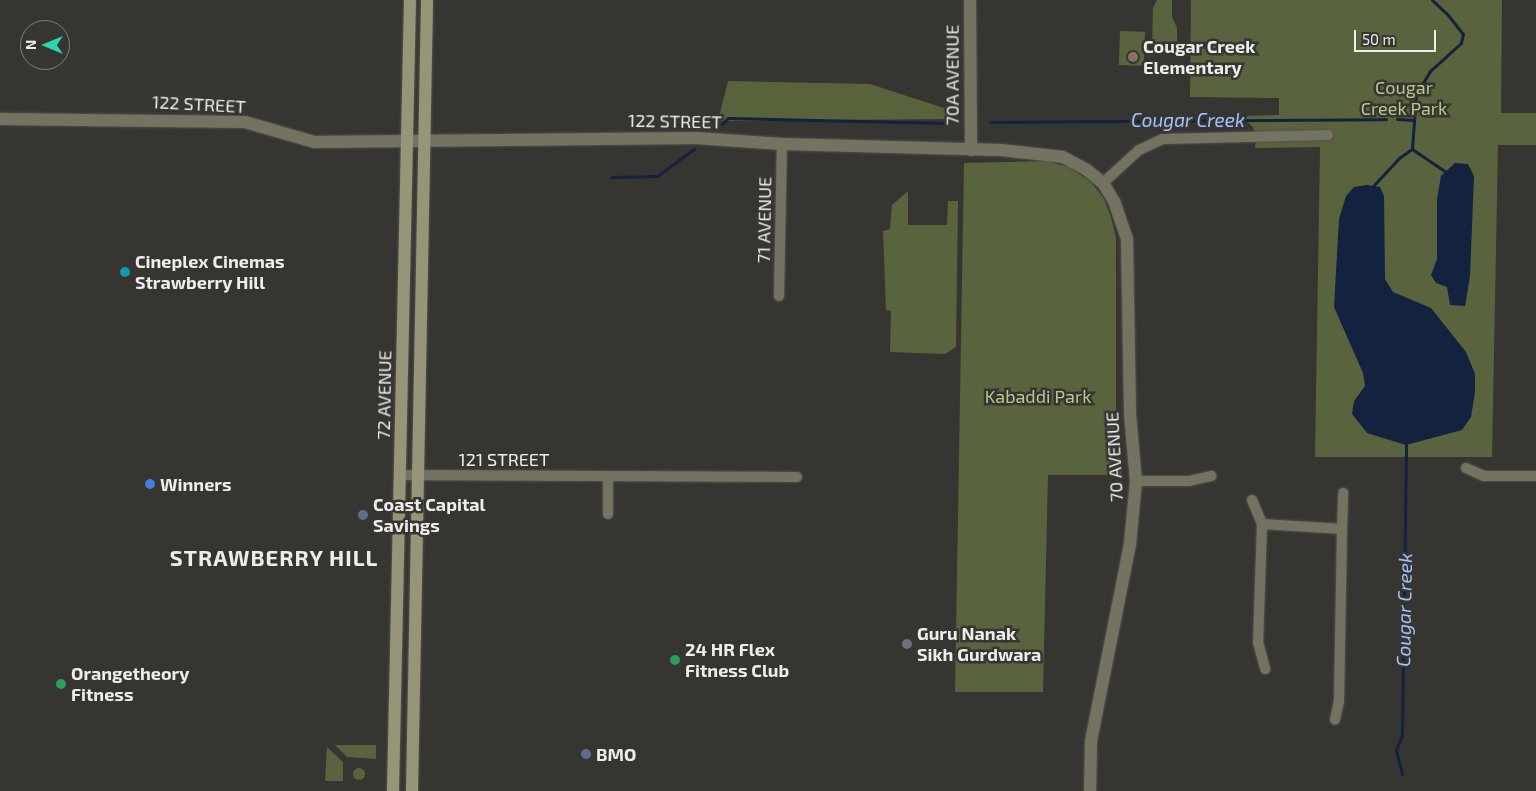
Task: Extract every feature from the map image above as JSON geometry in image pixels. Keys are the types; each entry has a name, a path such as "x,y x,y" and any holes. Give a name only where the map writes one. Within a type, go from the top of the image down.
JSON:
{"main road":[{"name":"72 AVENUE","path":"393,791 410,0"},
{"name":"72 AVENUE","path":"412,791 427,0"}],"street":[{"name":"70A AVENUE","path":"970,0 970,150"},
{"name":"122 STREET","path":"0,119 245,122 314,142 696,138 782,144 1043,152 1063,157 1103,184"},
{"path":"1103,184 1139,150 1162,139 1328,135"},
{"name":"71 AVENUE","path":"779,296 782,144"},
{"name":"70 AVENUE","path":"1090,791 1091,741 1130,544 1136,481 1130,414 1127,239 1122,217 1103,184"},
{"path":"1466,468 1484,476 1536,476"},
{"name":"121 STREET","path":"400,475 797,477"},
{"path":"608,476 608,514"},
{"path":"1136,481 1190,480 1211,476"},
{"path":"1334,720 1338,701 1343,493"},
{"path":"1252,500 1262,524 1258,642 1265,669"},
{"path":"1262,524 1342,529"}],"green space":[{"path":"1157,0 1172,0 1172,17 1177,28 1177,47 1152,47 1153,8"},
{"name":"Cougar Creek Park","path":"1191,0 1502,0 1501,113 1536,113 1536,145 1498,145 1492,457 1315,457 1320,147 1255,148 1256,138 1253,127 1244,119 1233,116 1279,115 1279,98 1190,97"},
{"path":"1120,31 1145,32 1144,66 1119,65"},
{"path":"728,81 870,84 950,110 950,119 718,121"},
{"name":"Kabaddi Park","path":"1047,161 1069,167 1091,182 1103,197 1116,237 1116,413 1122,475 1048,475 1043,692 955,692 964,163"},
{"path":"908,191 908,225 947,225 948,201 958,201 956,347 945,354 890,352 891,311 886,310 883,231 890,229 892,205"},
{"path":"335,745 376,745 376,759 347,757"},
{"path":"327,747 343,762 343,781 325,781"},
{"path":"361,768 364,769 364,779 357,780 354,779 353,772 354,769"}],"water":[{"path":"1455,163 1468,164 1474,176 1470,276 1465,306 1450,305 1447,287 1436,283 1431,275 1437,259 1437,199 1441,176"},
{"path":"1367,185 1380,187 1384,196 1385,279 1393,292 1431,308 1466,352 1475,374 1475,392 1471,417 1462,430 1406,445 1367,433 1352,414 1354,401 1365,386 1363,373 1334,307 1339,219 1346,196 1354,187"}],"waterway":[{"name":"Cougar Creek","path":"1432,0 1448,15 1463,34 1461,43 1430,71 1416,94 1412,149 1446,172"},
{"name":"Cougar Creek","path":"722,124 728,118 946,123"},
{"name":"Cougar Creek","path":"990,122 1386,119"},
{"name":"Cougar Creek","path":"1397,119 1413,120"},
{"name":"Cougar Creek","path":"611,177 657,176 694,149"},
{"name":"Cougar Creek","path":"1373,186 1399,158 1412,149"},
{"name":"Cougar Creek","path":"1402,774 1396,750 1402,735 1406,445"}],"place":[{"name":"Cougar Creek Elementary","path":"1133,57"},
{"name":"Cineplex Cinemas Strawberry Hill","path":"125,272"},
{"name":"Winners","path":"150,484"},
{"name":"Coast Capital Savings","path":"363,515"},
{"name":"Guru Nanak Sikh Gurdwara","path":"907,644"},
{"name":"24 HR Flex Fitness Club","path":"675,660"},
{"name":"Orangetheory Fitness","path":"61,684"},
{"name":"BMO","path":"586,754"}],"district":[{"name":"STRAWBERRY HILL","path":"274,558"}]}
